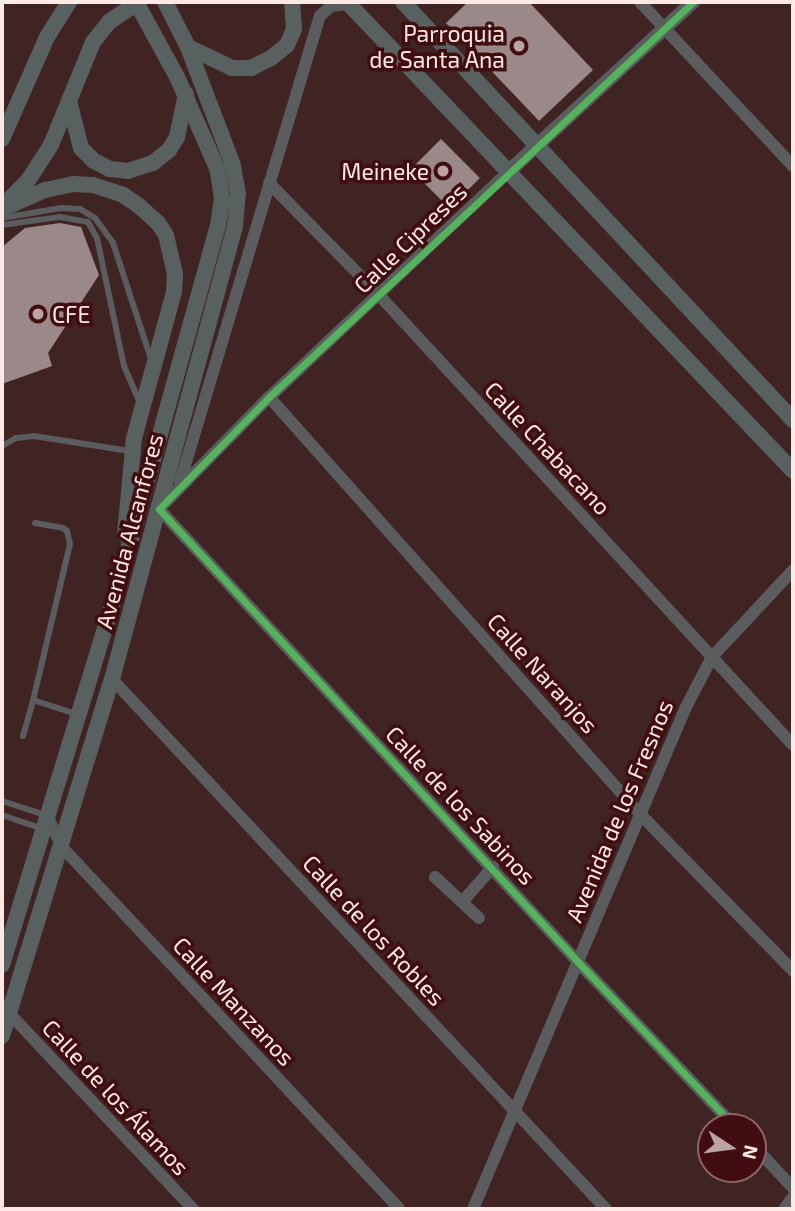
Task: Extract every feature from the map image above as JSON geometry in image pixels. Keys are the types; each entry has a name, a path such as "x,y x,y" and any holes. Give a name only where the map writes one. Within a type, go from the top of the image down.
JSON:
{"main road":[{"path":"2,139 47,37 69,2"},
{"path":"2,208 41,163 93,43 109,22 137,2"},
{"name":"Avenida Alcanfores","path":"2,965 121,575 218,226 222,198 217,168 186,94 137,2"},
{"name":"Avenida Alcanfores","path":"2,1036 112,679 235,226 237,194 233,165 186,42 165,2"},
{"path":"186,42 232,68 251,68 271,58 287,45 294,29 292,2"},
{"path":"404,2 793,418"},
{"path":"348,3 793,471"},
{"path":"69,101 81,148 94,161 110,169 128,171 153,163 169,150 177,137 186,94"},
{"path":"2,208 45,190 73,184 108,189 150,214 166,235 176,274 170,311 132,452 121,575"}],"street":[{"path":"640,2 793,166"},
{"name":"Calle Cipreses","path":"159,509 179,485 269,397 693,2"},
{"name":"Avenida Alcanfores","path":"179,485 320,16 331,6 348,3"},
{"name":"Calle Chabacano","path":"269,183 379,295 793,745"},
{"name":"Calle Naranjos","path":"269,397 640,814 793,971"},
{"name":"Calle de los Sabinos","path":"159,509 493,867 578,962 722,1113"},
{"name":"Avenida de los Fresnos","path":"474,1209 513,1111 685,709 712,657 793,570"},
{"name":"Calle de los Robles","path":"112,679 606,1209"},
{"name":"Calle Manzanos","path":"45,822 62,847 399,1209"},
{"path":"462,902 493,867"},
{"path":"435,877 480,918"},
{"name":"Calle de los Álamos","path":"9,1013 192,1209"},
{"path":"767,1161 793,1188"},
{"path":"784,1209 793,1197"}],"lane":[{"path":"2,218 61,208 80,209 95,218 113,243 153,368"},
{"path":"2,225 60,216 89,222 97,238 124,366 142,407"},
{"path":"2,446 16,438 34,436 132,452"},
{"path":"23,736 70,544 67,531 63,528 35,523"},
{"path":"33,700 78,715"},
{"path":"2,801 45,822"},
{"path":"2,815 45,822"}],"building":[{"name":"Parroquia de Santa Ana","path":"468,2 529,2 593,70 539,121 446,23"},
{"name":"Meineke","path":"441,139 480,178 449,208 411,169"},
{"name":"CFE","path":"60,223 81,227 99,275 48,353 52,366 2,384 2,247 25,228"}],"cycle path":[{"path":"693,2 269,397 159,509 578,962 722,1113"}],"place":[{"name":"Parroquia de Santa Ana","path":"519,46"},
{"name":"Meineke","path":"443,171"},
{"name":"CFE","path":"38,314"}]}
